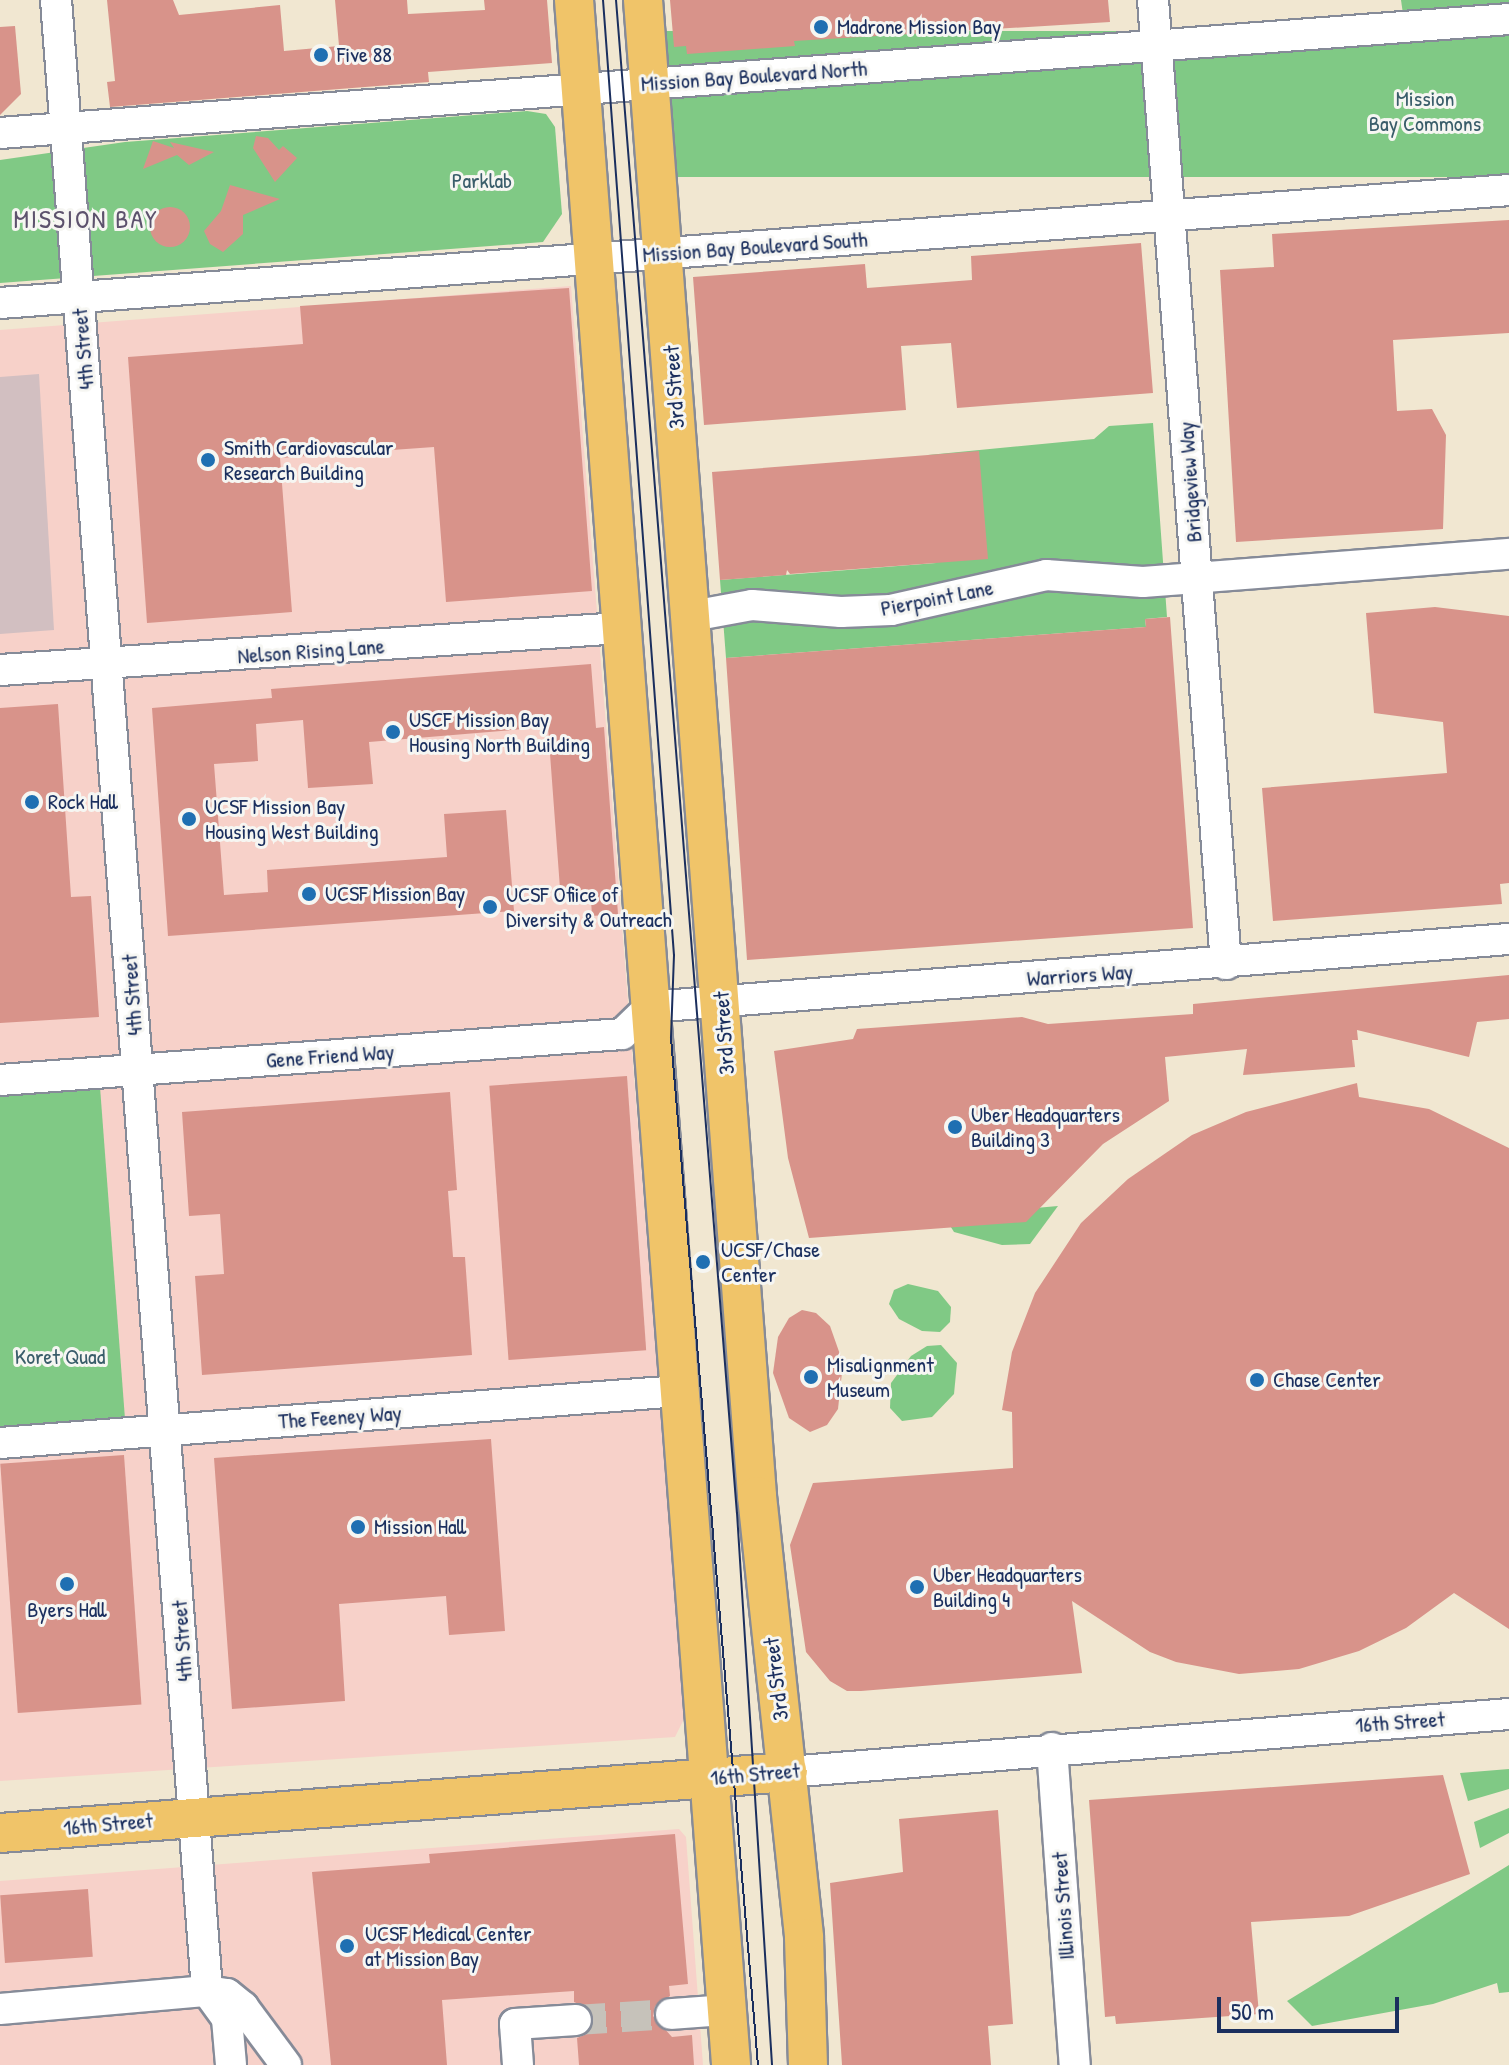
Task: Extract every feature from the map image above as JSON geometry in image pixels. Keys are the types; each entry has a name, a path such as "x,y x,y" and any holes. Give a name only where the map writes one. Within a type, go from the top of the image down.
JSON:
{"main road":[{"path":"574,0 731,2065"},
{"name":"3rd Street","path":"643,0 757,1496 804,1938 808,2065"},
{"name":"16th Street","path":"0,1833 788,1772"}],"street":[{"name":"4th Street","path":"56,0 207,1991"},
{"name":"Bridgeview Way","path":"1153,0 1226,964"},
{"name":"Mission Bay Boulevard North","path":"0,133 1509,19"},
{"name":"Mission Bay Boulevard South","path":"0,303 1509,190"},
{"name":"Pierpoint Lane","path":"692,616 752,605 841,612 891,610 1046,575 1143,582 1509,554"},
{"name":"Nelson Rising Lane","path":"0,670 621,628"},
{"name":"Warriors Way","path":"650,1007 1226,964 1509,939"},
{"name":"Gene Friend Way","path":"0,1080 622,1034 650,1007"},
{"name":"The Feeney Way","path":"0,1443 679,1391"},
{"name":"16th Street","path":"788,1772 1052,1748 1509,1714"},
{"name":"Illinois Street","path":"1052,1748 1075,2065"},
{"path":"207,1991 227,2019 231,2065"},
{"path":"0,2009 207,1991 237,2000 286,2065"},
{"path":"671,2014 726,2010"},
{"path":"518,2065 515,2024 576,2020"}],"shaded area":[{"name":"UCSF Mission Bay","path":"571,286 685,1717 675,1737 0,1781 0,330"},
{"path":"39,374 54,630 0,634 0,377"},
{"name":"UCSF Medical Center at Mission Bay","path":"679,1829 686,1837 703,2065 0,2065 0,1881"}],"green space":[{"path":"1401,0 1509,0 1509,5 1403,14"},
{"name":"Mission Bay Commons","path":"663,31 1509,31 1509,177 663,177"},
{"name":"Parklab","path":"527,111 546,114 555,127 562,214 543,242 0,283 0,160 125,142"},
{"path":"1153,423 1167,617 1145,619 1146,627 726,658 720,580 936,563 928,455 1094,439 1109,426"},
{"name":"Koret Quad","path":"100,1087 125,1419 0,1429 0,1095"},
{"path":"1058,1206 1030,1244 1002,1245 954,1232 944,1216"},
{"path":"908,1284 938,1291 951,1307 950,1322 940,1332 922,1331 899,1319 889,1304 894,1290"},
{"path":"941,1345 957,1363 954,1394 932,1417 902,1421 890,1408 891,1383 911,1356 927,1346"},
{"path":"1509,1769 1509,1789 1468,1801 1460,1773"},
{"path":"1509,1808 1509,1833 1480,1848 1474,1822"},
{"path":"1509,1865 1509,1992 1499,1993 1497,1983 1433,2004 1312,2026 1287,2001"}],"building":[{"name":"Five 88","path":"107,0 173,0 179,15 280,5 284,51 339,46 335,0 407,0 408,14 485,10 484,0 547,0 552,63 428,72 429,82 110,107 107,82 115,81"},
{"name":"Madrone Mission Bay","path":"670,0 1108,0 1110,22 794,41 795,46 687,54 686,46 674,47"},
{"path":"15,26 21,94 0,115 0,27"},
{"path":"256,136 268,138 279,150 283,146 297,158 275,182 253,148"},
{"path":"153,141 174,148 170,142 214,152 189,165 177,155 143,169"},
{"path":"230,185 280,199 243,215 243,234 223,252 210,244 204,231 221,211"},
{"path":"170,207 184,213 190,227 184,241 170,247 156,241 150,227 156,213"},
{"path":"1509,220 1509,333 1393,340 1397,411 1432,409 1446,435 1443,529 1236,542 1220,270 1274,267 1272,234"},
{"path":"1141,243 1153,393 957,408 951,343 901,346 906,410 704,425 693,277 865,264 867,288 972,280 971,256"},
{"path":"569,288 592,591 446,602 434,447 280,458 292,612 147,623 128,357 303,344 300,306"},
{"path":"979,451 988,559 790,574 787,570 786,575 720,580 712,472"},
{"path":"1435,607 1509,616 1509,883 1500,884 1502,904 1273,921 1262,788 1447,773 1443,722 1374,713 1366,613"},
{"path":"1170,617 1193,928 747,960 726,658 1146,627 1145,619"},
{"path":"591,664 596,728 604,727 618,914 592,916 591,900 561,902 548,727 369,742 373,784 308,788 303,720 256,724 258,761 214,764 224,895 268,892 267,870 447,857 444,814 506,810 514,911 168,936 152,708 272,698 271,689"},
{"name":"Rock Hall","path":"58,704 71,897 91,896 99,1017 0,1023 0,708"},
{"name":"Uber Headquarters Building 3","path":"1509,975 1509,1019 1477,1022 1469,1057 1357,1030 1358,1040 1352,1040 1355,1067 1243,1075 1247,1049 1165,1057 1169,1101 1103,1144 1026,1222 809,1238 788,1158 774,1051 853,1039 857,1029 1022,1017 1048,1024 1193,1014 1193,1004"},
{"path":"627,1076 646,1350 509,1360 489,1086"},
{"name":"Chase Center","path":"1357,1083 1359,1097 1429,1109 1509,1148 1509,1629 1454,1593 1406,1628 1359,1651 1299,1669 1239,1674 1176,1662 1150,1652 1072,1601 1082,1673 861,1691 847,1691 830,1681 806,1652 790,1545 813,1483 1013,1468 1012,1412 1002,1410 1012,1352 1035,1293 1081,1223 1128,1179 1192,1135 1246,1112"},
{"path":"450,1092 457,1190 448,1191 453,1257 465,1257 472,1355 202,1375 195,1276 224,1274 220,1214 189,1216 182,1112"},
{"path":"802,1310 816,1313 830,1326 843,1363 838,1409 827,1425 810,1432 789,1418 773,1373 778,1337 789,1318"},
{"name":"Mission Hall","path":"491,1439 505,1631 449,1635 446,1596 339,1604 345,1701 232,1709 214,1458"},
{"name":"Byers Hall","path":"124,1455 141,1704 18,1713 0,1464"},
{"path":"1443,1775 1470,1874 1349,1916 1251,1922 1259,2014 1116,2024 1115,2016 1105,2017 1089,1800"},
{"path":"998,1810 1013,2024 988,2026 991,2065 842,2065 830,1883 903,1872 899,1819"},
{"path":"675,1834 688,1984 669,1986 670,1996 655,2006 653,2016 672,2037 692,2035 694,2065 579,2065 577,2038 587,2034 594,2020 590,2009 574,2002 574,1991 442,2000 447,2065 331,2065 312,1872 430,1863 429,1854"},
{"path":"88,1889 93,1957 5,1963 0,1895"}],"tunnel":[{"path":"576,2020 671,2014"}],"tram line":[{"path":"603,0 674,955 671,1038 758,2065"},
{"path":"616,0 737,1513 772,2065"}],"place":[{"name":"Madrone Mission Bay","path":"821,27"},
{"name":"Five 88","path":"321,55"},
{"name":"Smith Cardiovascular Research Building","path":"208,460"},
{"name":"USCF Mission Bay Housing North Building","path":"393,732"},
{"name":"Rock Hall","path":"32,802"},
{"name":"UCSF Mission Bay Housing West Building","path":"189,819"},
{"name":"UCSF Mission Bay","path":"309,894"},
{"name":"UCSF Ofiice of Diversity & Outreach","path":"490,907"},
{"name":"Uber Headquarters Building 3","path":"955,1127"},
{"name":"UCSF/Chase Center","path":"703,1262"},
{"name":"Misalignment Museum","path":"811,1377"},
{"name":"Chase Center","path":"1257,1380"},
{"name":"Mission Hall","path":"358,1527"},
{"name":"Byers Hall","path":"67,1584"},
{"name":"Uber Headquarters Building 4","path":"917,1587"},
{"name":"UCSF Medical Center at Mission Bay","path":"347,1946"}],"district":[{"name":"MISSION BAY","path":"86,219"}]}
